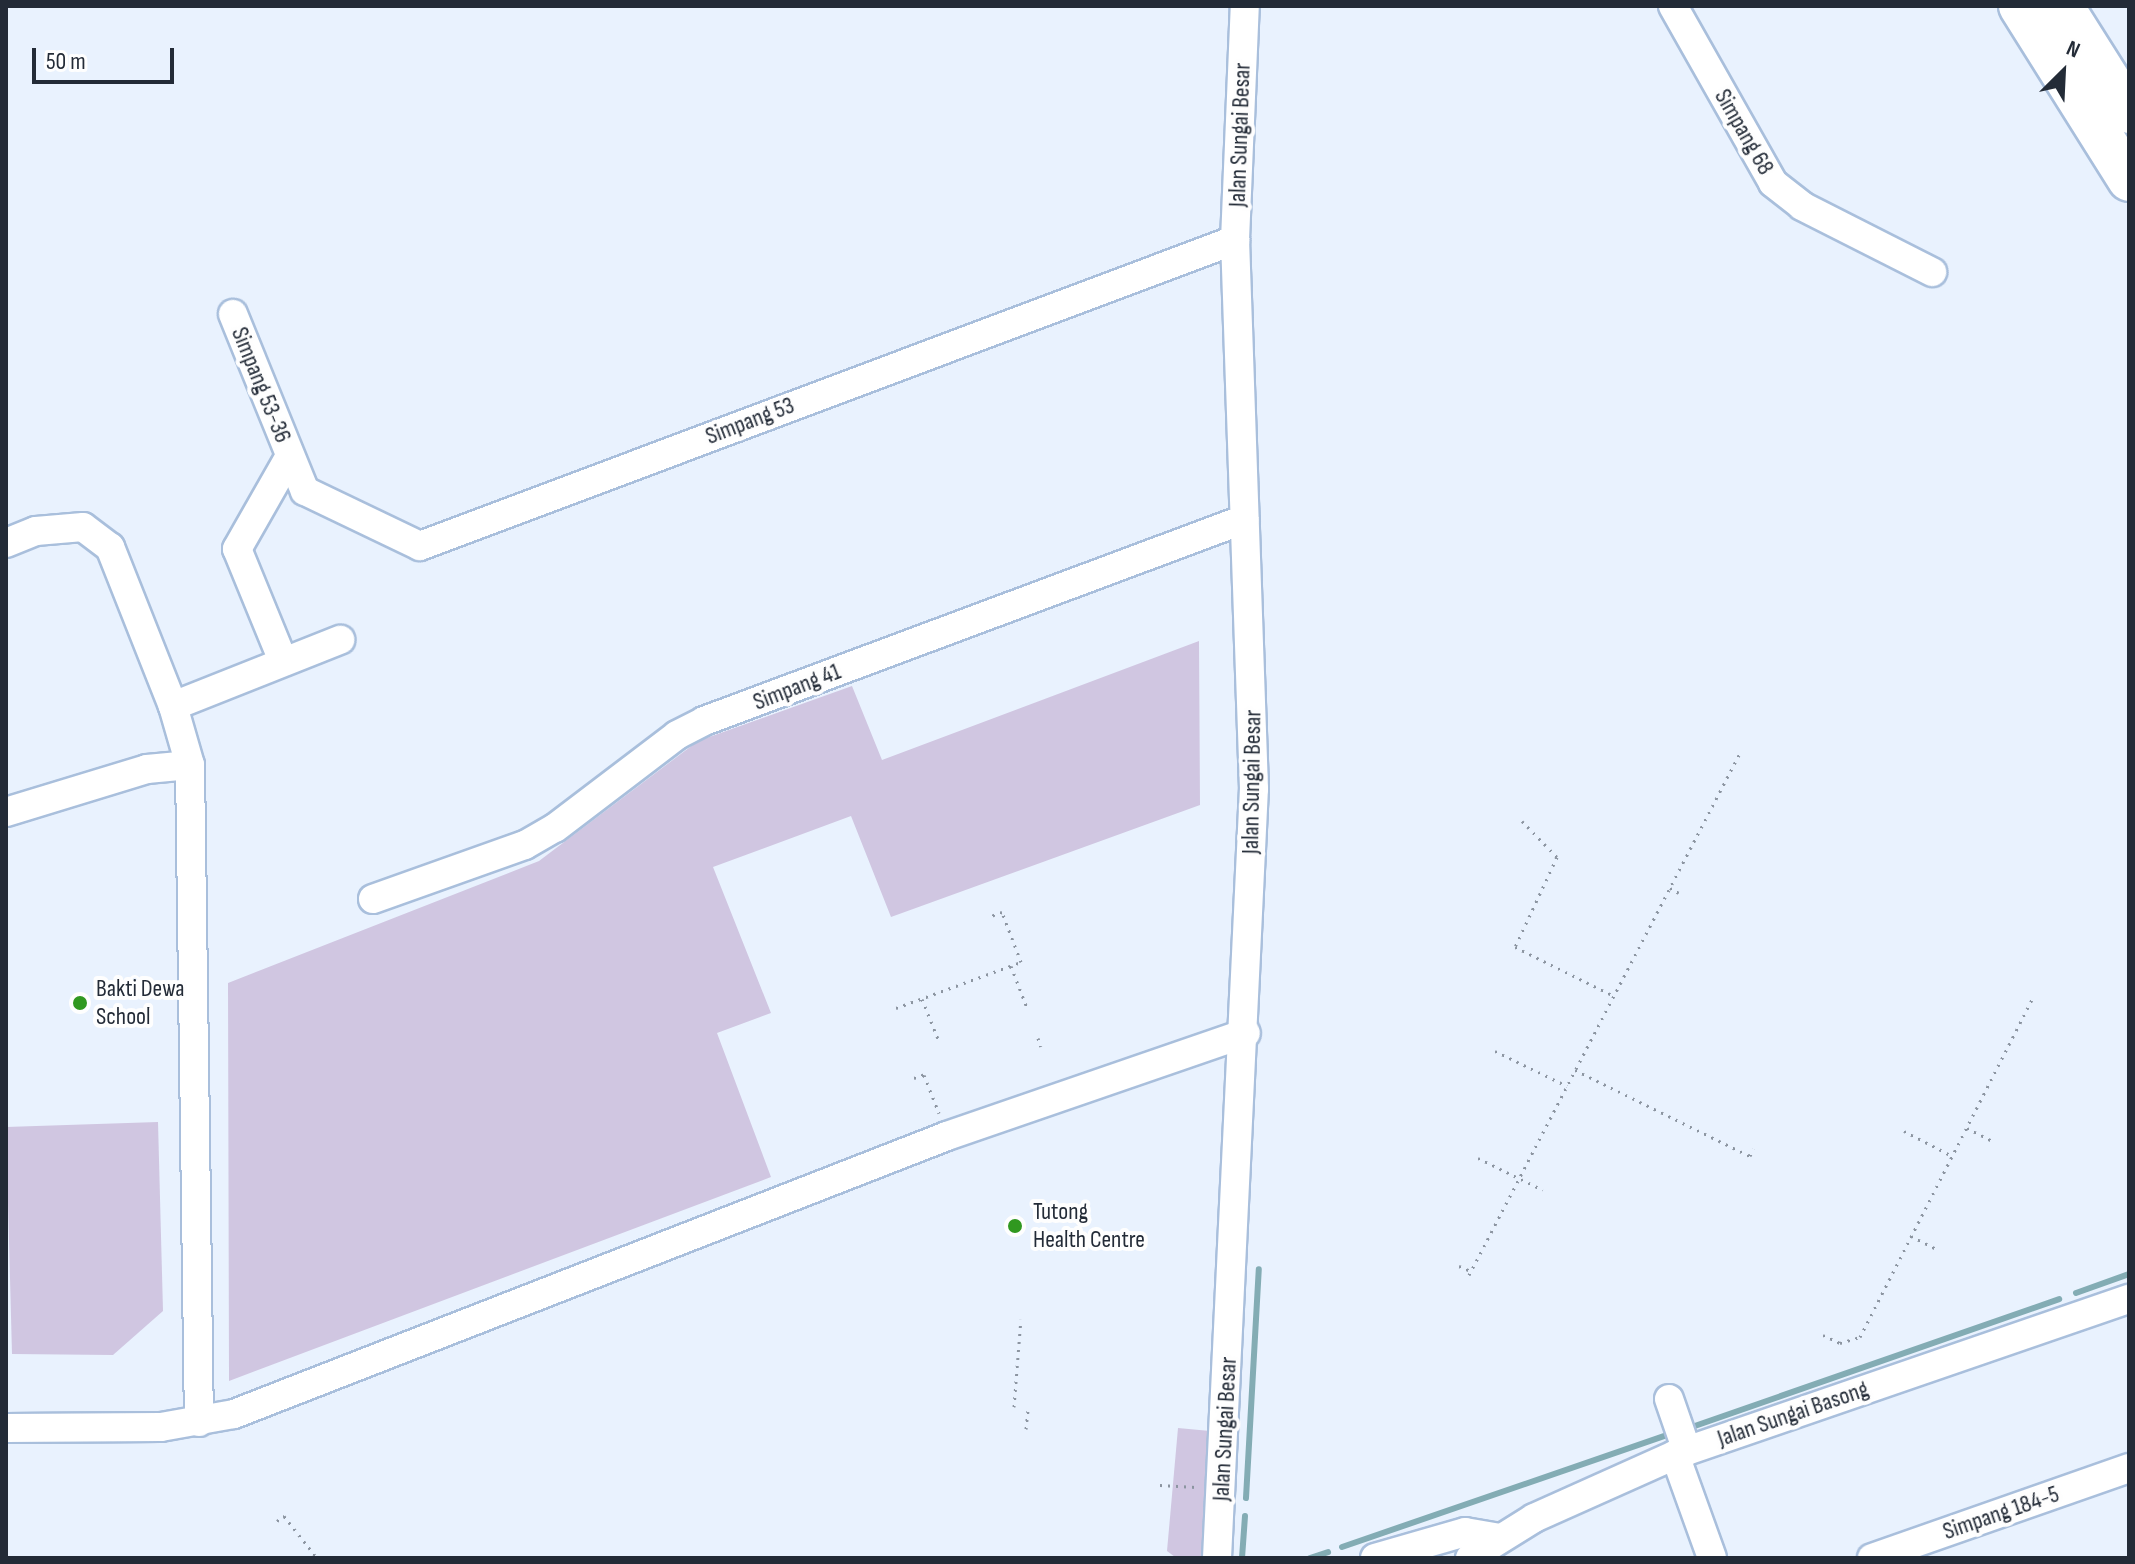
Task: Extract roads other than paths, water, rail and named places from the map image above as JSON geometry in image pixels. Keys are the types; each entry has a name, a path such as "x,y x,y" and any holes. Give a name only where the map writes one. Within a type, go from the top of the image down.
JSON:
{"highway":[{"path":"2020,6 2129,180"},
{"path":"2062,6 2129,112"}],"street":[{"name":"Jalan Sungai Besar","path":"1217,1558 1246,1033 1254,699 1235,240 1245,6"},
{"name":"Simpang 68","path":"1673,6 1773,183 1802,206 1932,272"},
{"name":"Simpang 53","path":"290,456 305,491 420,546 1235,240"},
{"name":"Simpang 53-36","path":"233,314 290,456"},
{"path":"283,661 237,549 290,456"},
{"name":"Simpang 41","path":"373,899 525,845 677,735 704,721 1245,519"},
{"path":"6,543 58,526 98,534 129,588 173,706 190,765 199,1422"},
{"path":"173,706 340,640"},
{"path":"6,812 147,769 190,765"},
{"path":"6,1428 99,1431 199,1422 298,1392 947,1136 1246,1033"},
{"name":"Jalan Sungai Basong","path":"1470,1558 1498,1538 1681,1453 2129,1299"},
{"path":"1669,1399 1681,1453 1712,1558"},
{"name":"Simpang 184-5","path":"1872,1558 2129,1468"},
{"path":"1375,1558 1465,1532 1498,1538"}],"waterway":[{"path":"1246,1498 1259,1269"},
{"path":"2076,1293 2129,1274"},
{"path":"1689,1428 2059,1299"},
{"path":"1342,1547 1671,1434"},
{"path":"1242,1558 1245,1516"},
{"path":"1310,1558 1328,1552"}],"place":[{"name":"Bakti Dewa School","path":"80,1003"},
{"name":"Tutong Health Centre","path":"1015,1226"}]}
